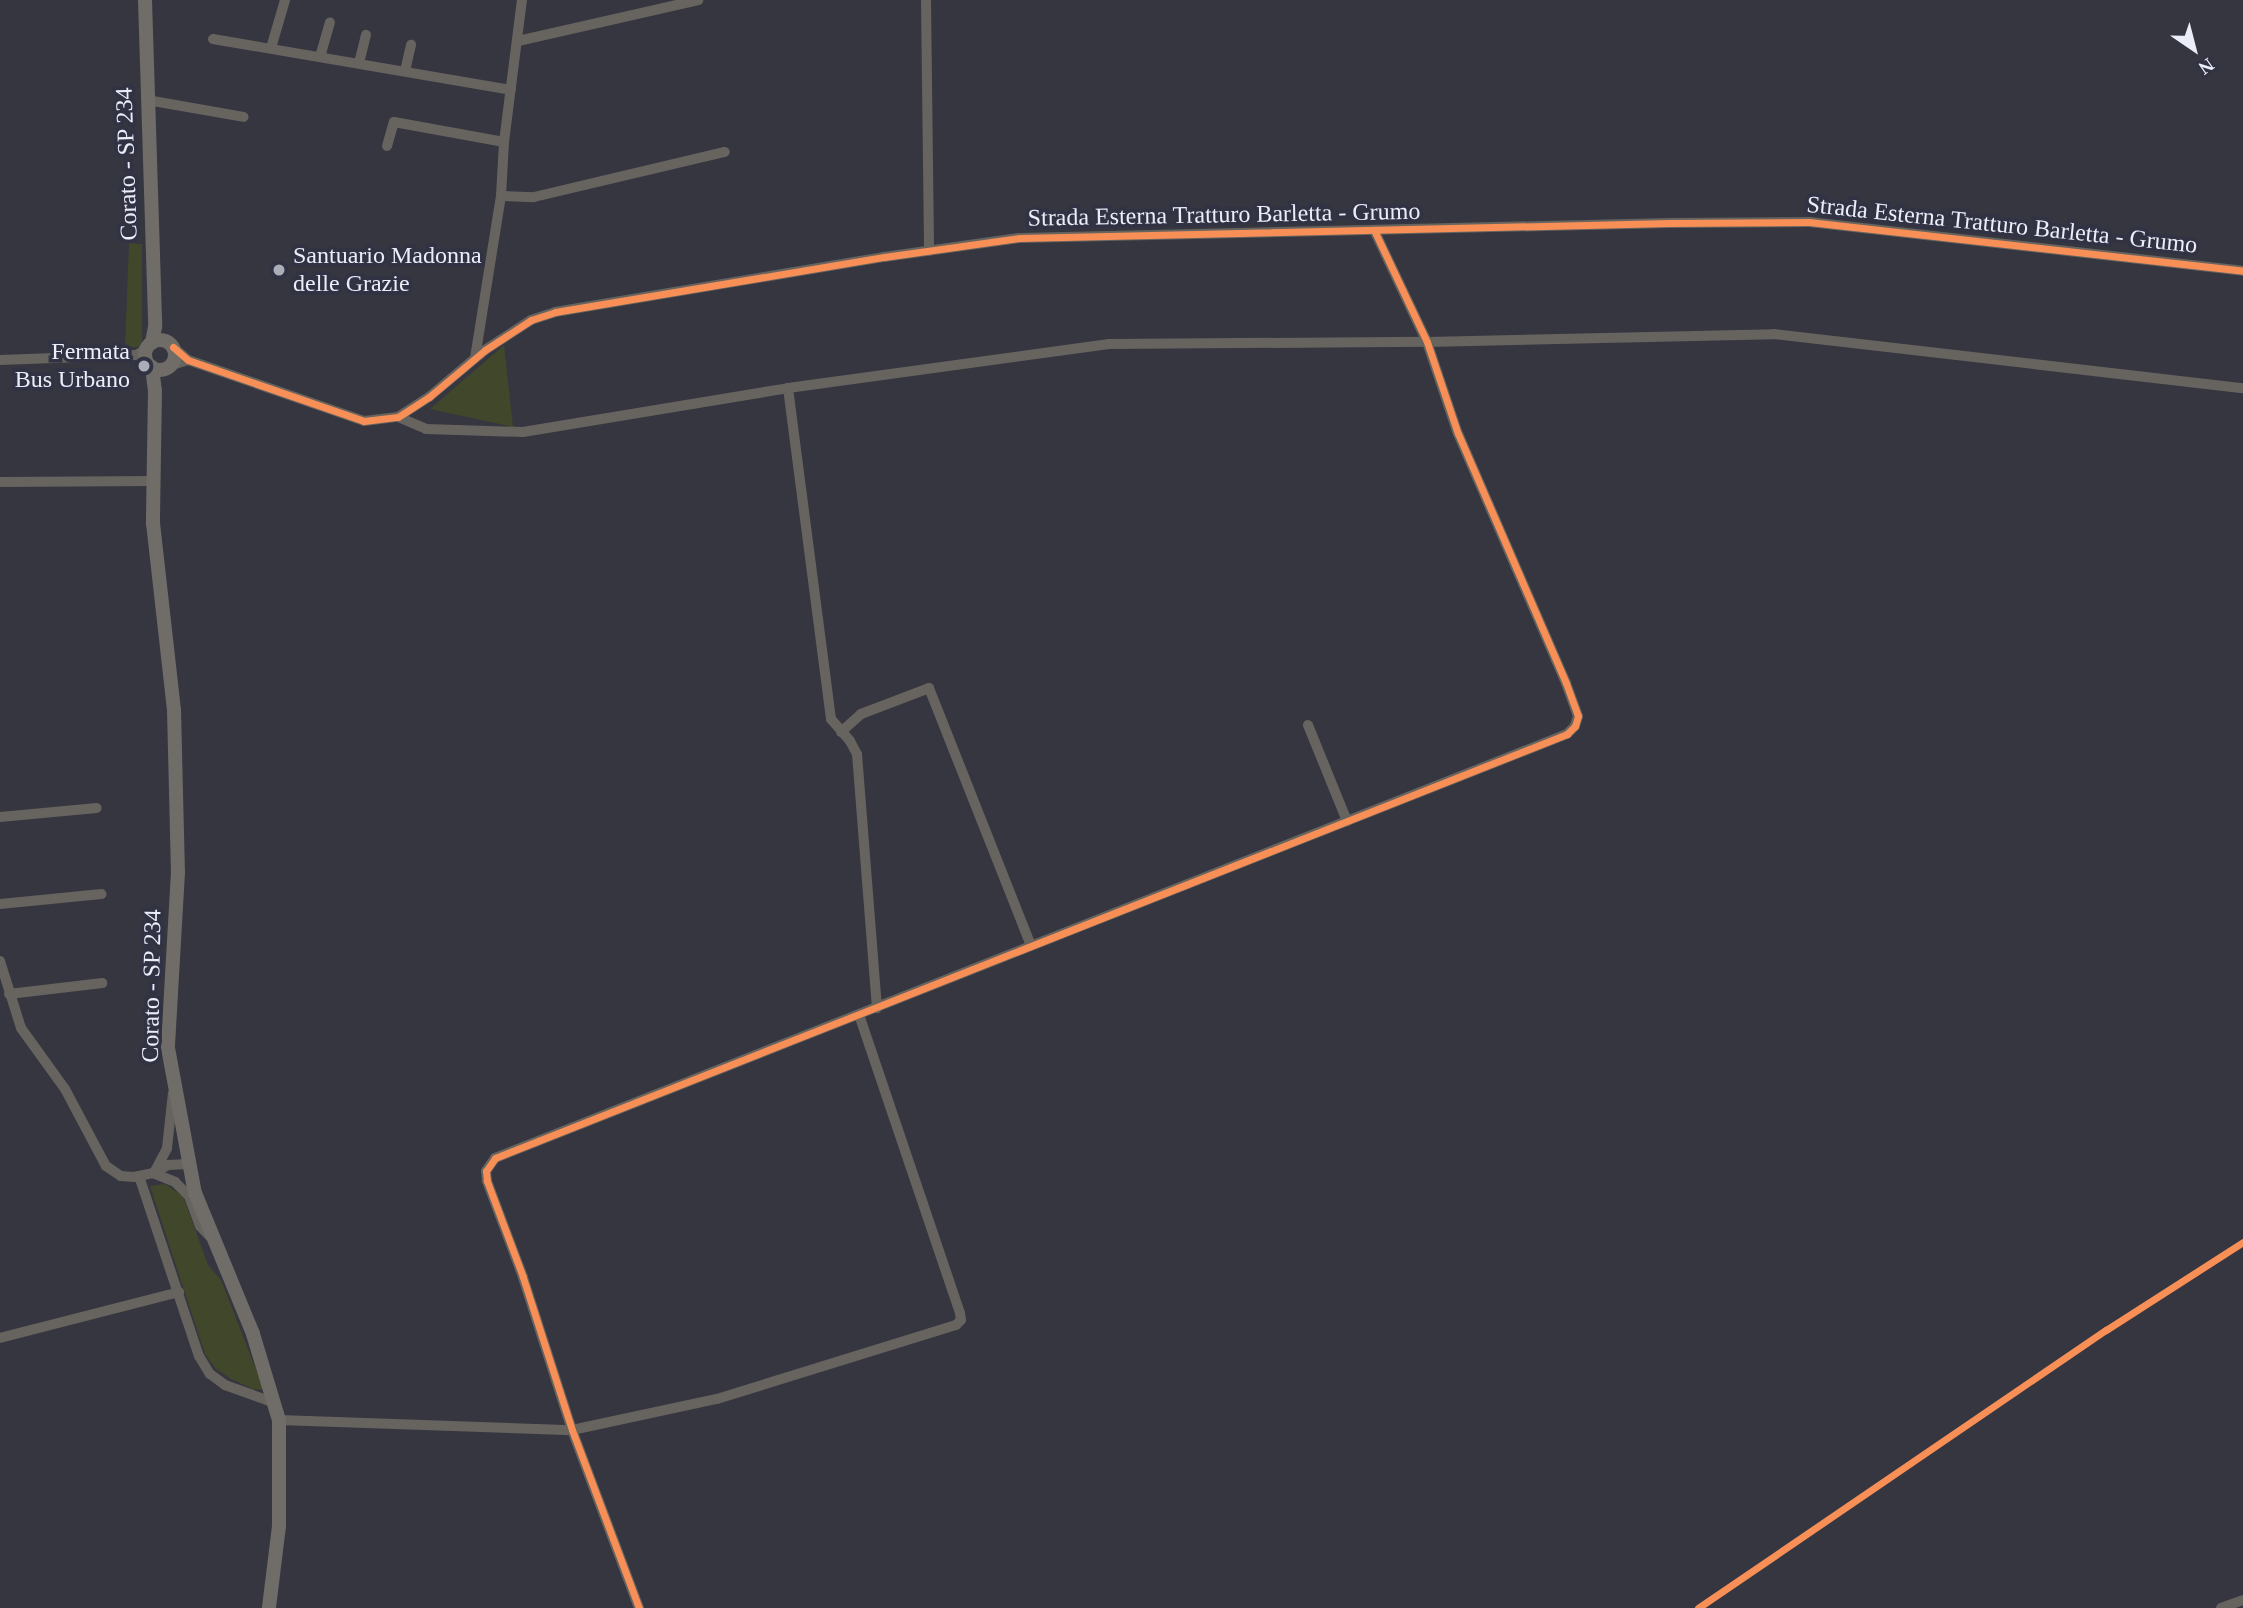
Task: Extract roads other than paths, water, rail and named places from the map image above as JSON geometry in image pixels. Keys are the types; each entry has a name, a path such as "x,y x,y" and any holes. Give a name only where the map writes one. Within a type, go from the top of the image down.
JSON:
{"main road":[{"name":"Corato - SP 234","path":"145,0 157,355 153,523 174,710 178,872 168,1048 188,1164 214,1241 253,1334 279,1420 279,1526 269,1608"}],"street":[{"path":"271,48 285,0"},
{"path":"475,358 501,196 504,142 522,0"},
{"path":"518,41 698,0"},
{"path":"926,0 929,251"},
{"path":"320,57 330,22"},
{"path":"359,63 366,35"},
{"path":"213,39 511,90"},
{"path":"405,71 411,45"},
{"path":"147,100 244,117"},
{"path":"387,146 394,122 504,142"},
{"path":"501,196 534,197 725,152"},
{"name":"Strada Esterna Tratturo Barletta - Grumo","path":"157,355 188,360 364,421 398,417 429,397 475,358 531,320 555,312 1020,238 1809,222 2243,271"},
{"path":"639,1608 572,1430 523,1277 487,1181 486,1171 495,1158 1567,734 1575,726 1578,716 1520,571 1458,435 1427,342 1374,230"},
{"path":"398,417 426,429 523,432 788,388 1109,344 1427,342 1774,334 2243,388"},
{"path":"0,360 157,355 188,360"},
{"path":"788,388 831,719 857,754 877,1008"},
{"path":"0,482 154,481"},
{"path":"841,732 861,715 929,688 1031,946"},
{"path":"1308,725 1347,821"},
{"path":"0,817 97,808"},
{"path":"0,904 102,894"},
{"path":"0,961 21,1028 65,1090 106,1166 121,1176 139,1176 153,1173 168,1165 188,1164"},
{"path":"9,994 102,983"},
{"path":"279,1420 572,1430 717,1399 947,1330 961,1320 859,1015"},
{"path":"153,1173 167,1148 174,1087"},
{"path":"153,1173 176,1182 189,1196 200,1226 214,1241"},
{"path":"139,1176 199,1356 211,1374 234,1389 275,1403"},
{"path":"0,1338 179,1292"},
{"path":"2221,1608 2243,1600"}],"place":[{"name":"Santuario Madonna delle Grazie","path":"279,270"},
{"name":"Fermata Bus Urbano","path":"144,366"}]}
